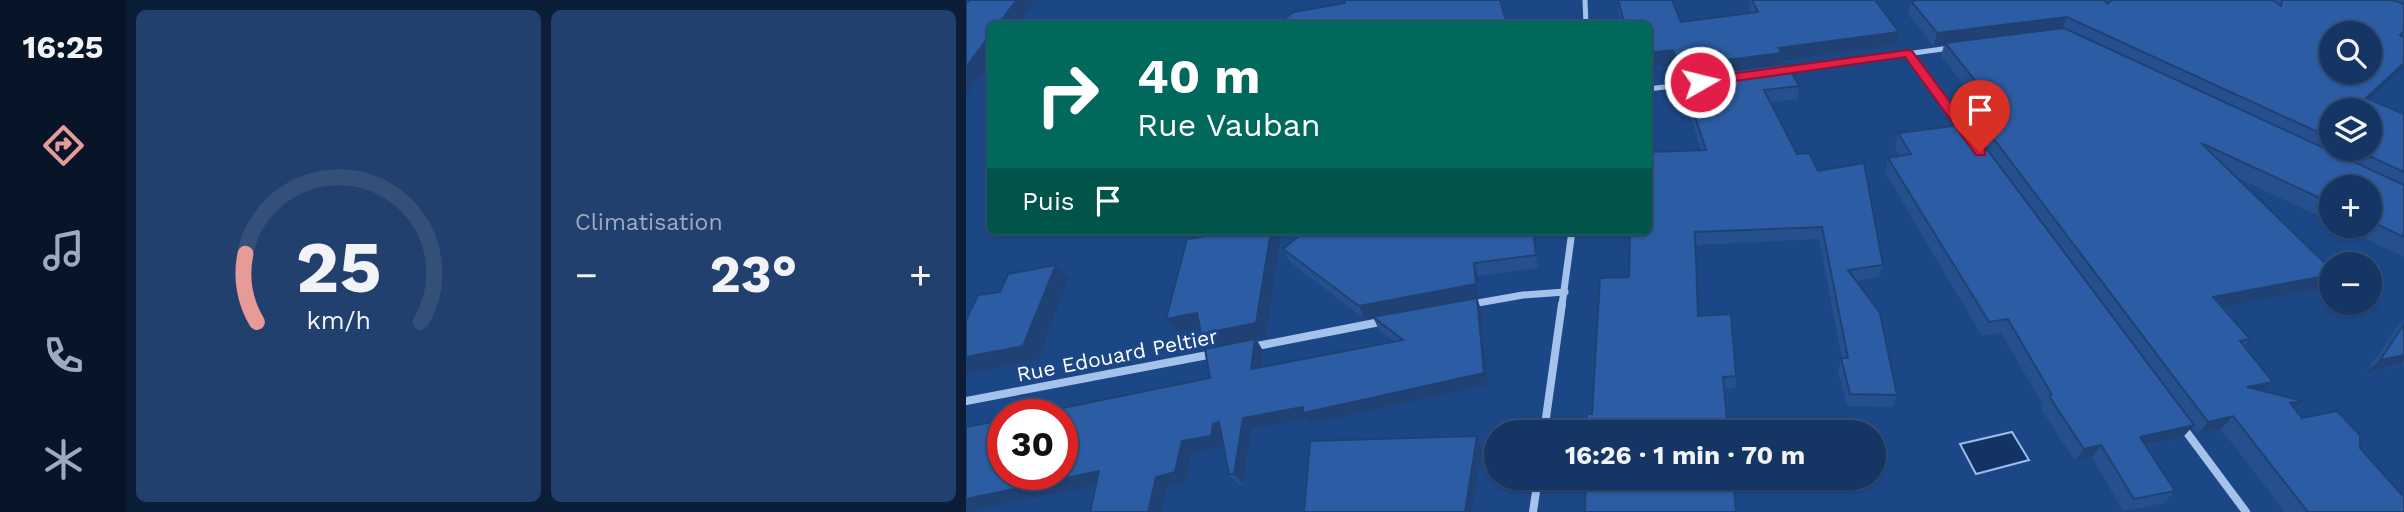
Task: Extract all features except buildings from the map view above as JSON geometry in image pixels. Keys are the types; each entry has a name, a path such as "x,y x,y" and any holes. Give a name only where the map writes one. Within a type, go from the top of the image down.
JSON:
{"street":[{"path":"1585,0 1586,21"},
{"path":"1771,72 1963,47"},
{"path":"1908,53 1972,141"},
{"path":"1652,88 1703,82"},
{"path":"1546,420 1572,235"},
{"path":"1469,305 1523,295 1565,292"},
{"name":"Rue Edouard Peltier","path":"1238,349 1401,318"},
{"name":"Rue Edouard Peltier","path":"966,401 1224,352"},
{"path":"2180,422 2246,512"},
{"path":"1533,512 1536,490"}],"water":[{"path":"2012,432 2029,460 1976,474 1960,444"}],"route":[{"path":"1700,82 1908,53 1980,152"}]}
